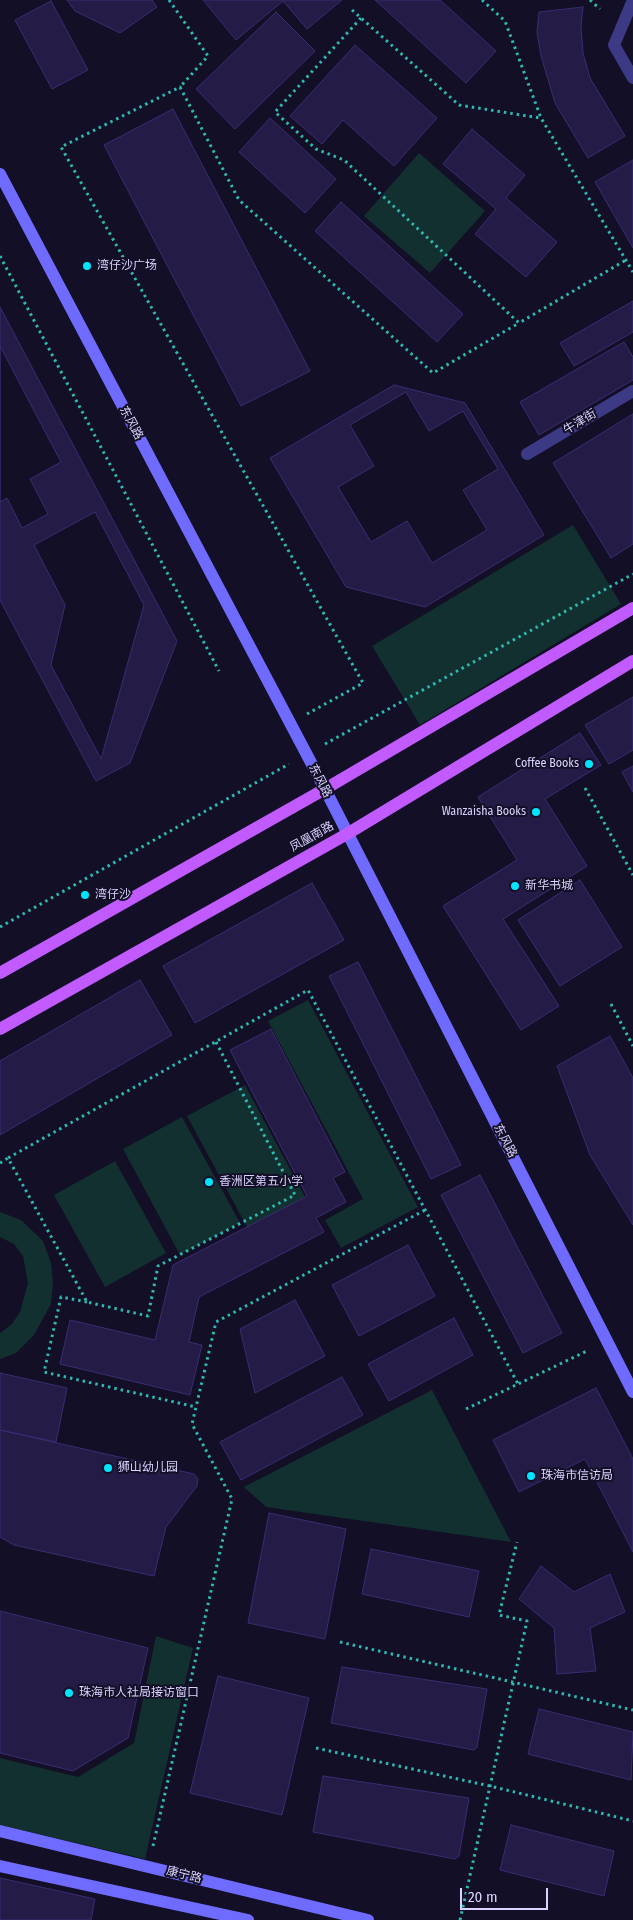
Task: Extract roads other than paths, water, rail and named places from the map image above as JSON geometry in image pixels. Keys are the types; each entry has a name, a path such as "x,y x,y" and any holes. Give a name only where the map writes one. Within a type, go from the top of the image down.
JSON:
{"main road":[{"path":"0,973 325,789 633,608"},
{"name":"凤凰南路","path":"0,1029 347,834 633,661"}],"street":[{"path":"633,0 614,45 633,78"},
{"name":"东风路","path":"0,174 325,789 633,1392"},
{"name":"牛津街","path":"528,454 633,391"},
{"name":"康宁路","path":"0,1831 368,1920"},
{"path":"0,1866 248,1920"}],"place":[{"name":"湾仔沙广场","path":"87,266"},
{"name":"Coffee Books","path":"589,764"},
{"name":"Wanzaisha Books","path":"536,812"},
{"name":"新华书城","path":"515,886"},
{"name":"湾仔沙","path":"85,895"},
{"name":"香洲区第五小学","path":"209,1182"},
{"name":"狮山幼儿园","path":"108,1468"},
{"name":"珠海市信访局","path":"531,1476"},
{"name":"珠海市人社局接访窗口","path":"69,1693"}]}
